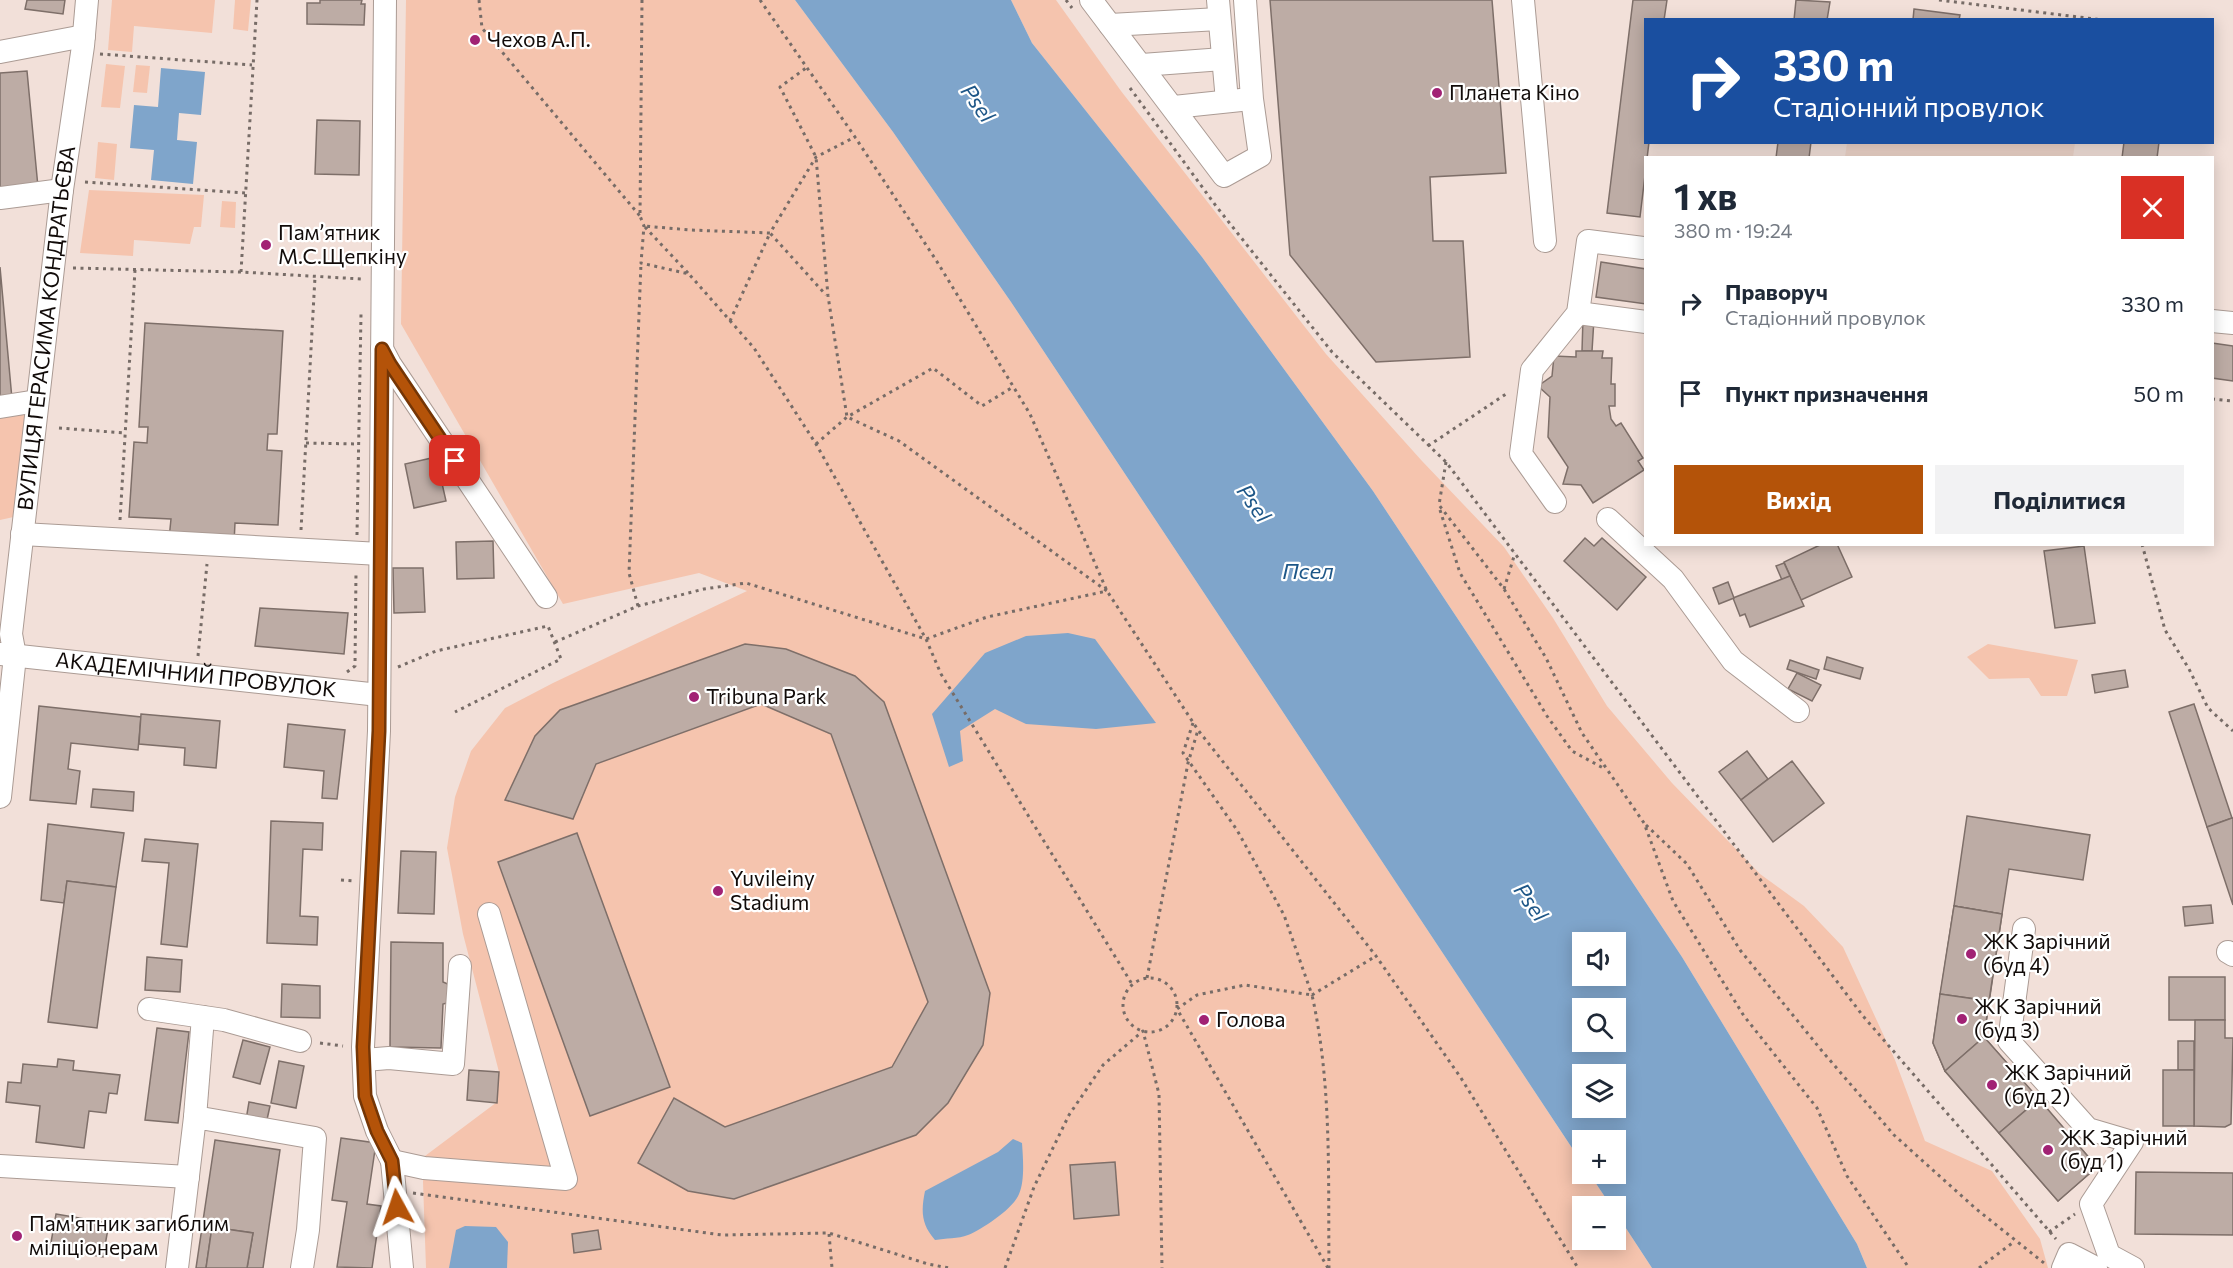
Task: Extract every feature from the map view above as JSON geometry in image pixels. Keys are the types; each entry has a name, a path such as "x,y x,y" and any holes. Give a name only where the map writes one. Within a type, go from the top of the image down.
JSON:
{"street":[{"name":"ВУЛИЦЯ ГЕРАСИМА КОНДРАТЬЄВА","path":"0,797 7,655 62,190 91,45 87,0"},
{"path":"385,0 379,695 355,1053 365,1096 377,1131 392,1161 402,1268"},
{"path":"1082,5 1110,25 1224,176 1260,156 1252,99 1245,0"},
{"path":"1523,0 1545,241"},
{"path":"1110,25 1219,9 1227,101"},
{"path":"0,52 91,45"},
{"path":"1142,65 1223,59"},
{"path":"1174,107 1252,99"},
{"path":"0,198 62,190"},
{"path":"1555,501 1521,454 1532,370 1578,313 1588,241 1643,248"},
{"path":"1578,313 1644,322"},
{"path":"2214,321 2233,324"},
{"path":"382,349 546,597"},
{"path":"0,407 37,401"},
{"path":"1608,519 1673,579 1733,661 1798,711"},
{"path":"22,534 380,554"},
{"name":"АКАДЕМІЧНИЙ ПРОВУЛОК","path":"7,655 379,695"},
{"path":"392,1161 424,1168 566,1179 489,914"},
{"path":"2024,929 2009,1041 2088,1129 2132,1142 2091,1204 2109,1255 2133,1268"},
{"path":"355,1053 453,1064 460,966"},
{"path":"149,1009 224,1020 300,1041"},
{"path":"177,1268 195,1117 203,1017"},
{"path":"195,1117 315,1138 314,1177 302,1268"},
{"path":"0,1166 188,1177"},
{"path":"2066,1261 2096,1268"}],"path":[{"path":"241,272 257,0"},
{"path":"479,0 482,28 640,216 644,226 754,348 816,444 926,639 941,674 978,730 1132,984"},
{"path":"640,216 642,0"},
{"path":"760,0 855,137 936,260 1030,414 1107,591 1198,730 1376,956 1461,1078 1578,1268"},
{"path":"1066,0 1082,5"},
{"path":"1939,0 2087,18"},
{"path":"91,45 252,65"},
{"path":"806,67 780,87 816,157 828,296 847,417"},
{"path":"1128,84 1216,206 1332,352 1446,462 1863,1016 2049,1232 2066,1261"},
{"path":"730,321 770,232 816,157 855,137"},
{"path":"84,182 245,193"},
{"path":"644,226 690,230 770,232 828,296"},
{"path":"638,606 629,573 644,226"},
{"path":"641,263 689,274"},
{"path":"54,267 241,272 362,279"},
{"path":"361,285 362,269"},
{"path":"118,539 135,270"},
{"path":"300,549 315,277"},
{"path":"336,690 338,678 355,666 361,314"},
{"path":"816,444 847,417 933,369 982,406 1013,387"},
{"path":"1428,446 1516,387 1532,370"},
{"path":"2214,399 2233,401"},
{"path":"847,417 899,441 1107,591"},
{"path":"59,428 125,432"},
{"path":"306,443 358,444"},
{"path":"1446,462 1439,505 1460,573 1547,716 1572,752 1608,770"},
{"path":"1439,505 1503,589 1546,657 1582,733 1644,823 1687,864 1740,950 1894,1135 2015,1241 2050,1268"},
{"path":"196,675 208,544"},
{"path":"2143,546 2165,630 2189,669 2208,708 2233,730"},
{"path":"1503,589 1515,553"},
{"path":"555,642 638,606 704,588 746,583 926,639 987,617 1107,591"},
{"path":"436,651 548,626 561,659 455,712"},
{"path":"1193,723 1183,753 1238,830 1284,915 1312,994 1320,1033 1328,1112 1328,1268"},
{"path":"1147,978 1188,763 1198,730"},
{"path":"1644,823 1673,901 1744,1016 1817,1108 1847,1176 1909,1268"},
{"path":"1177,1009 1197,995 1245,985 1312,994 1376,956"},
{"path":"1005,1268 1034,1187 1069,1115 1103,1065 1143,1031 1161,1029 1174,1017 1177,1000 1170,986 1155,978 1147,978 1132,984 1126,991 1123,1007 1129,1022 1143,1031 1159,1094 1162,1268"},
{"path":"1177,1009 1328,1268"},
{"path":"300,1041 355,1053"},
{"path":"412,1193 722,1235 828,1233 928,1264 949,1268"},
{"path":"2049,1232 2091,1204"},
{"path":"828,1233 832,1268"},
{"path":"1979,1268 2015,1241"}],"shaded area":[{"path":"112,0 215,0 212,33 134,26 132,52 108,50"},
{"path":"235,0 251,0 248,31 233,29"},
{"path":"406,0 795,0 893,132 1011,302 1572,1148 1572,1184 1596,1184 1604,1196 1572,1196 1572,1250 1626,1250 1626,1228 1652,1268 426,1268 423,1182 425,1156 497,1102 499,1072 463,934 447,848 455,797 471,751 505,708 747,591 699,573 563,604 401,324"},
{"path":"1011,0 1056,0 1121,91 1326,354 1422,461 1504,547 1553,618 1607,706 1672,783 1760,874 1804,906 1843,947 1895,1060 1925,1141 1992,1171 2040,1239 2048,1268 1867,1268 1857,1244 1682,957 1373,491 1202,257 1032,43"},
{"path":"106,64 125,66 120,108 101,107"},
{"path":"136,65 150,66 147,93 133,92"},
{"path":"98,142 117,144 114,180 95,178"},
{"path":"1847,144 2075,144 2073,156 1845,156"},
{"path":"89,190 204,195 201,227 194,227 190,244 134,240 133,256 80,253"},
{"path":"222,201 236,202 235,228 220,227"},
{"path":"30,409 18,516 0,520 0,414"},
{"path":"1988,644 2078,660 2067,696 2041,696 2029,678 1989,679 1967,657"}],"water":[{"name":"Псел","path":"795,0 1011,0 1032,43 1202,257 1373,491 1682,957 1857,1244 1867,1268 1652,1268 1626,1228 1626,1196 1604,1196 1596,1184 1626,1184 1626,1130 1572,1130 1572,1148 1011,302 893,132"},
{"path":"161,68 205,72 201,115 179,113 177,140 197,142 193,184 151,180 154,150 130,148 134,105 158,107"},
{"path":"1068,633 1095,639 1156,723 1096,729 1026,724 995,709 960,731 963,761 949,767 932,714 985,653 1026,636"},
{"path":"1013,1139 1022,1143 1023,1155 1022,1183 1016,1200 996,1218 968,1235 935,1240 923,1217 925,1191 998,1152"},
{"path":"465,1226 496,1227 508,1242 507,1268 449,1268 456,1230"}],"building":[{"path":"27,0 65,0 63,14 25,9"},
{"path":"320,0 362,0 361,4 365,4 364,25 307,24 307,3 320,3"},
{"path":"1270,0 1492,0 1506,173 1430,177 1433,241 1463,241 1470,357 1376,362 1290,255"},
{"path":"1633,0 1667,0 1664,18 1644,18 1644,144 1649,144 1647,156 1644,156 1644,184 1640,217 1607,213"},
{"path":"1796,0 1830,2 1827,18 1794,18"},
{"path":"1914,9 1960,15 1959,18 1913,18"},
{"path":"27,71 38,187 0,190 0,73"},
{"path":"317,120 360,121 359,175 315,174"},
{"path":"1778,144 1811,144 1809,156 1776,156"},
{"path":"2124,144 2159,144 2157,156 2122,156"},
{"path":"1601,262 1644,269 1644,304 1596,297"},
{"path":"0,267 12,399 0,400"},
{"path":"1583,318 1594,319 1592,351 1582,351"},
{"path":"145,323 283,331 277,434 268,434 267,450 282,451 278,525 235,523 234,543 169,539 171,519 129,517 134,442 147,443 148,427 139,427"},
{"path":"2214,343 2233,346 2233,381 2214,378"},
{"path":"1576,351 1603,351 1602,358 1612,358 1611,384 1615,384 1615,406 1609,406 1611,419 1616,426 1621,423 1643,458 1638,461 1644,470 1593,503 1581,485 1563,484 1568,467 1548,437 1550,397 1538,386 1552,376 1554,356 1576,357"},
{"path":"436,457 446,501 414,508 405,464"},
{"path":"1585,538 1594,546 1602,538 1646,577 1617,610 1564,561"},
{"path":"493,541 494,578 457,579 456,542"},
{"path":"1818,546 1838,546 1852,577 1801,600 1784,562"},
{"path":"2084,546 2095,623 2055,628 2044,551"},
{"path":"1784,563 1790,576 1782,580 1776,566"},
{"path":"393,568 423,568 425,612 394,613"},
{"path":"1790,576 1804,606 1750,627 1745,614 1740,616 1733,598"},
{"path":"1728,582 1734,598 1719,604 1713,588"},
{"path":"260,608 348,613 344,654 255,646"},
{"path":"745,644 786,649 855,676 884,702 990,993 983,1045 948,1103 916,1135 734,1199 688,1191 638,1163 674,1098 725,1127 892,1067 928,1002 831,734 761,704 596,764 573,819 505,800 535,736 560,710"},
{"path":"1827,657 1863,668 1860,679 1824,669"},
{"path":"1790,660 1819,670 1816,679 1787,669"},
{"path":"2125,670 2128,687 2095,693 2092,675"},
{"path":"1797,673 1821,685 1812,701 1788,689"},
{"path":"2194,704 2232,818 2207,827 2169,712"},
{"path":"39,706 141,717 138,750 71,743 68,769 80,771 76,804 30,800"},
{"path":"141,714 220,721 216,768 184,765 185,748 139,744"},
{"path":"288,724 345,730 337,799 322,798 324,771 284,767"},
{"path":"1747,751 1768,779 1741,800 1719,772"},
{"path":"1792,761 1824,803 1773,842 1741,800"},
{"path":"93,789 134,792 133,811 91,807"},
{"path":"1967,816 2090,835 2083,880 2009,869 2002,914 1954,906"},
{"path":"2233,818 2233,905 2207,827"},
{"path":"271,821 323,823 322,850 303,849 300,916 318,917 317,945 267,943"},
{"path":"48,824 124,833 116,887 67,881 64,903 41,900"},
{"path":"577,833 670,1087 590,1116 498,862"},
{"path":"145,839 198,844 187,947 161,944 169,863 142,861"},
{"path":"401,851 436,852 434,914 398,913"},
{"path":"67,881 116,887 97,1028 48,1022"},
{"path":"2211,905 2213,923 2185,926 2183,907"},
{"path":"1954,906 2002,914 1984,1037 2097,1167 2058,1201 1945,1071 1933,1043"},
{"name":"ЖК Зарічний (буд 4)","path":"1954,906 2002,914 1989,1001 1940,994"},
{"path":"391,942 443,943 443,982 450,985 451,1002 443,1004 441,1048 390,1047"},
{"path":"147,957 182,960 180,992 145,990"},
{"path":"2169,977 2225,977 2225,1020 2169,1020"},
{"path":"282,984 320,986 320,1018 281,1017"},
{"name":"ЖК Зарічний (буд 3)","path":"1940,994 1989,1001 1984,1037 1945,1071 1933,1043"},
{"path":"2195,1020 2225,1020 2225,1038 2233,1038 2231,1124 2225,1127 2194,1126"},
{"path":"157,1028 189,1032 178,1123 145,1120"},
{"name":"ЖК Зарічний (буд 2)","path":"1984,1037 2039,1099 1999,1133 1945,1071"},
{"path":"243,1040 270,1047 260,1084 233,1077"},
{"path":"2178,1041 2194,1041 2194,1070 2178,1070"},
{"path":"58,1059 74,1061 73,1070 120,1075 117,1094 109,1093 106,1113 89,1111 84,1148 36,1142 40,1106 6,1102 8,1082 21,1083 23,1064 57,1067"},
{"path":"279,1061 304,1066 296,1108 271,1103"},
{"path":"469,1070 499,1072 497,1103 467,1100"},
{"path":"2163,1070 2194,1070 2194,1126 2163,1126"},
{"name":"ЖК Зарічний (буд 1)","path":"2039,1099 2097,1167 2058,1201 1999,1133"},
{"path":"249,1102 270,1106 266,1124 246,1120"},
{"path":"341,1138 376,1143 367,1204 381,1206 372,1268 337,1267 347,1202 332,1200"},
{"path":"215,1140 280,1150 263,1268 247,1268 253,1233 212,1227 206,1268 196,1268"},
{"path":"1115,1162 1119,1215 1074,1219 1070,1165"},
{"path":"2136,1172 2233,1173 2233,1235 2135,1234"},
{"path":"56,1214 109,1223 103,1257 50,1248"},
{"path":"212,1227 253,1233 247,1268 206,1268"},
{"path":"598,1230 601,1249 574,1253 572,1234"}],"place":[{"name":"Чехов А.П.","path":"475,40"},
{"name":"Планета Кіно","path":"1437,93"},
{"name":"Пам’ятник М.С.Щепкіну","path":"266,245"},
{"name":"Tribuna Park","path":"694,697"},
{"name":"Yuvileiny Stadium","path":"718,891"},
{"name":"ЖК Зарічний (буд 4)","path":"1971,954"},
{"name":"ЖК Зарічний (буд 3)","path":"1962,1019"},
{"name":"Голова","path":"1204,1020"},
{"name":"ЖК Зарічний (буд 2)","path":"1992,1085"},
{"name":"ЖК Зарічний (буд 1)","path":"2048,1150"},
{"name":"Пам'ятник загиблим міліціонерам","path":"17,1236"}],"route":[{"path":"397,1207 392,1161 377,1131 365,1096 363,1047 379,731 382,349 455,461"}],"water label":[{"name":"Psel","path":"978,103"},
{"name":"Psel","path":"1254,503"},
{"name":"Psel","path":"1531,902"}]}
